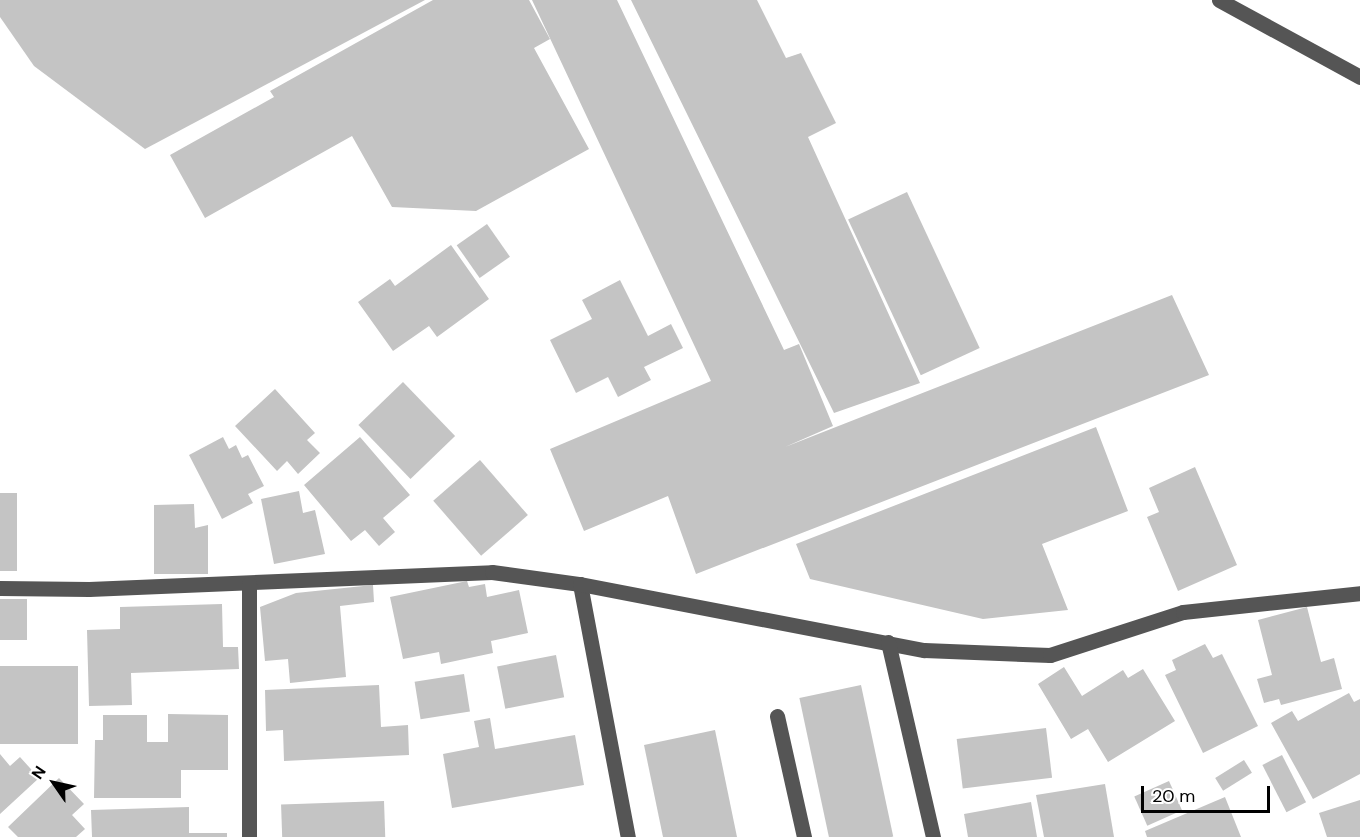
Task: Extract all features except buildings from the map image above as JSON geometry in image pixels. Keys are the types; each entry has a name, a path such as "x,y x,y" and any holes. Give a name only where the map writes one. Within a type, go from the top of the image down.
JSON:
{"street":[{"path":"1219,0 1360,77"},
{"path":"0,588 249,584 492,573 580,584 924,650 1050,655 1183,612 1360,593"},
{"path":"249,584 249,837"},
{"path":"580,584 628,837"},
{"path":"888,642 933,837"},
{"path":"777,716 804,837"}]}
